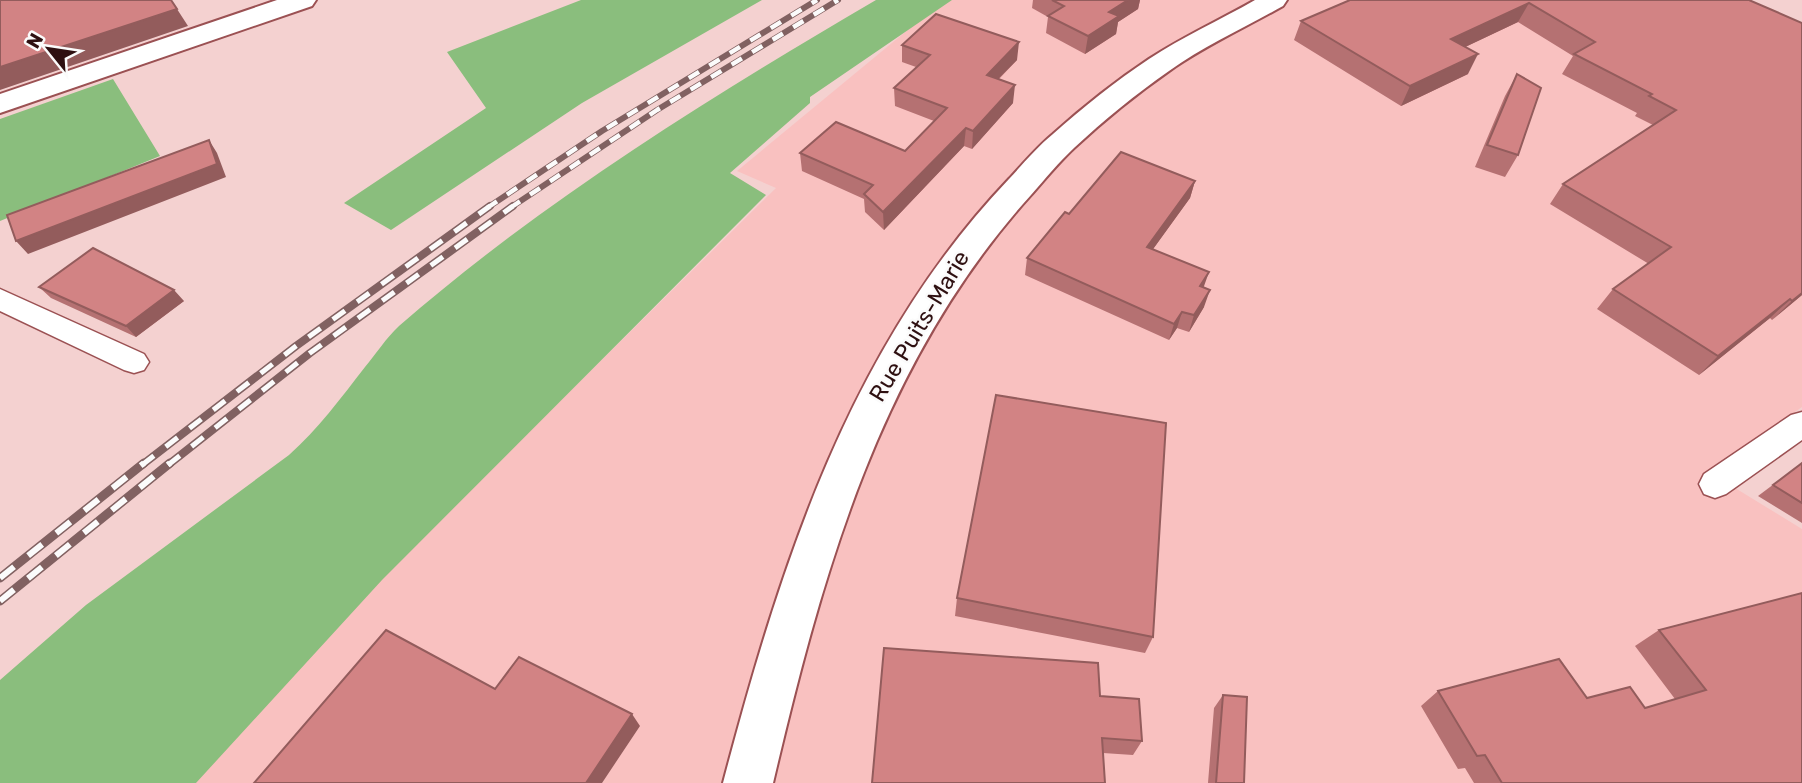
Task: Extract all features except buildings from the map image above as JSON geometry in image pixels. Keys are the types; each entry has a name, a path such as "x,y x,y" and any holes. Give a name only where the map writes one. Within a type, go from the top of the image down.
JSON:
{"street":[{"path":"0,104 303,0"},
{"name":"Rue Puits-Marie","path":"748,783 776,668 828,504 871,406 932,296 990,215 1077,125 1148,71 1193,42 1274,0"},
{"path":"0,299 134,362"},
{"path":"1716,484 1802,424"}],"shaded area":[{"path":"944,0 1694,0 1802,47 1802,407 1709,472 1802,529 1802,783 186,783 314,644 776,188 737,171"}],"green space":[{"path":"581,0 762,0 582,103 391,230 344,203 486,108 447,52"},
{"path":"876,0 952,0 810,97 810,103 730,173 766,195 382,580 196,783 0,783 0,680 86,605 289,455 329,413 394,331 454,280 570,193 630,152 752,74"},
{"path":"113,79 160,156 0,221 0,119"}],"railway":[{"path":"487,208 602,131 817,0"},
{"path":"513,206 657,110 838,0"},
{"path":"142,465 296,346 490,206"},
{"path":"168,465 310,353 513,206"},
{"path":"0,578 144,463"},
{"path":"0,601 170,463"}]}
